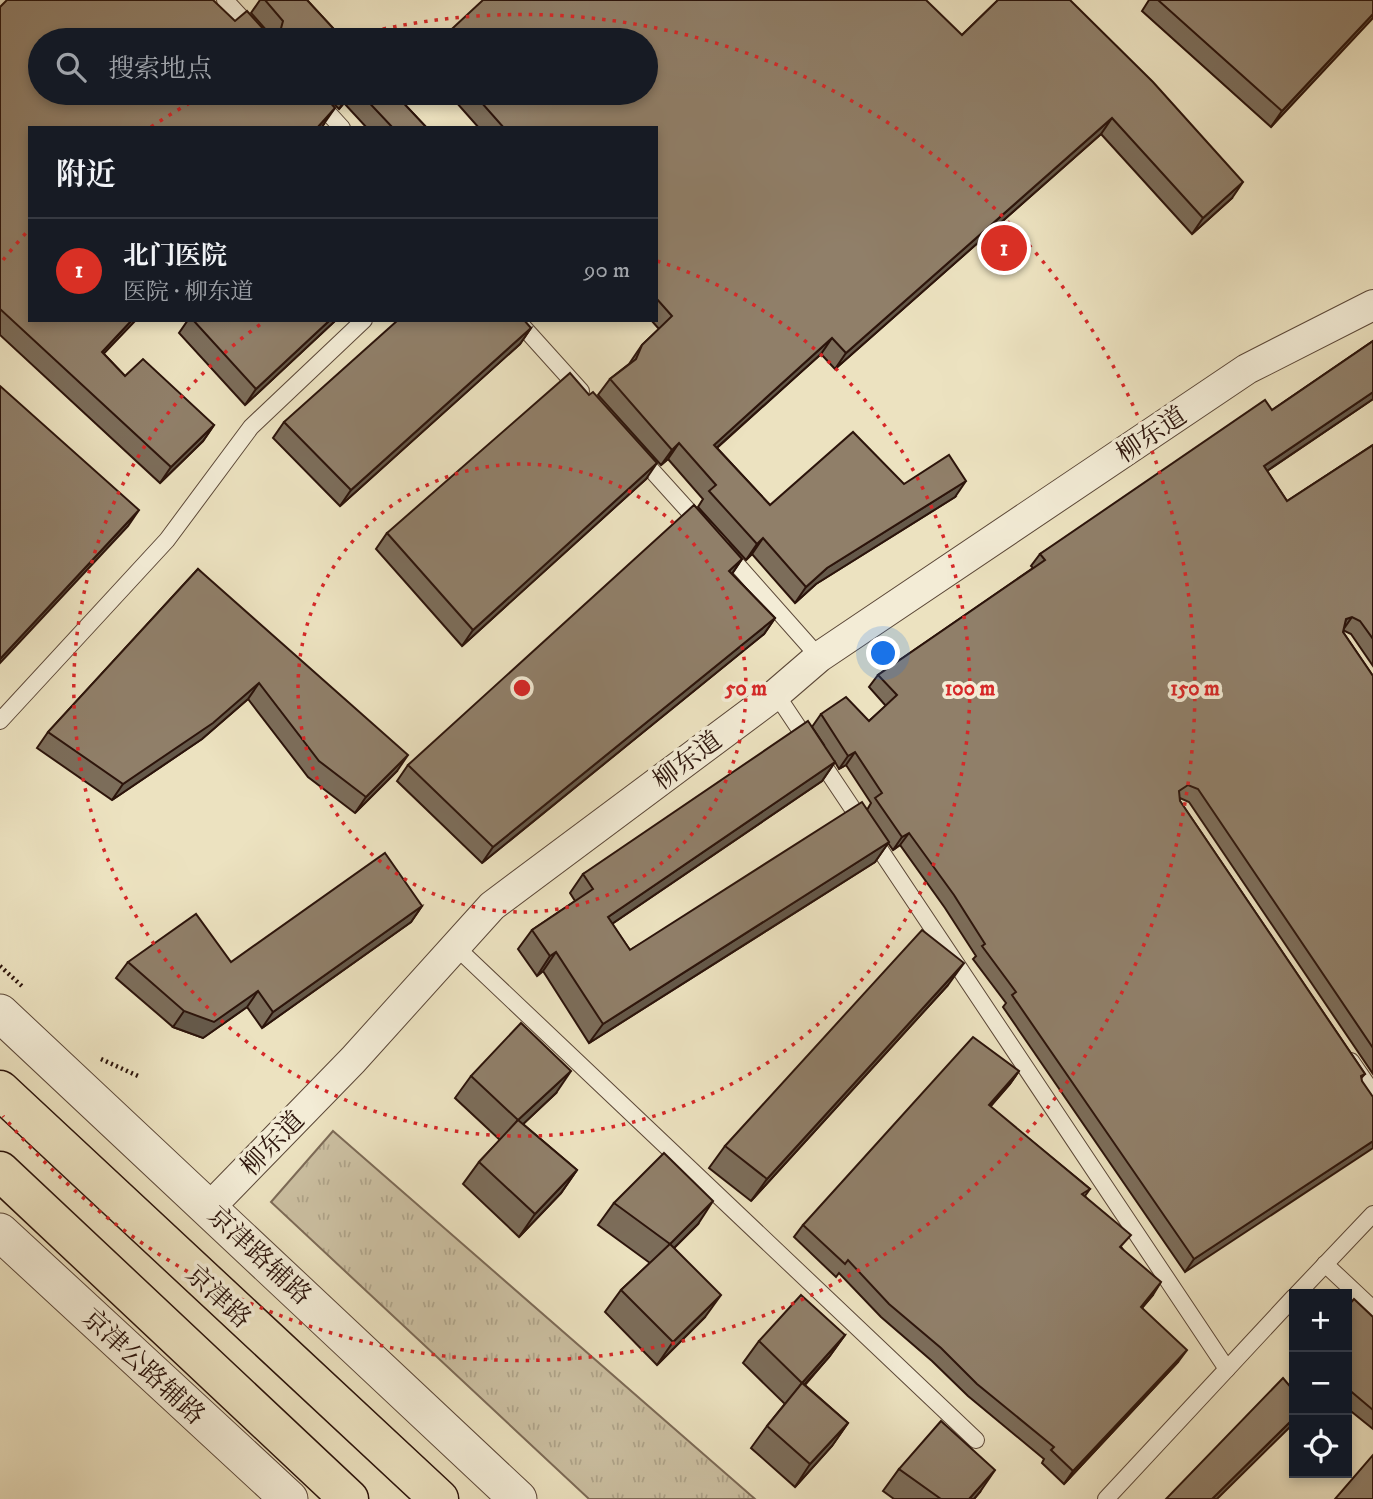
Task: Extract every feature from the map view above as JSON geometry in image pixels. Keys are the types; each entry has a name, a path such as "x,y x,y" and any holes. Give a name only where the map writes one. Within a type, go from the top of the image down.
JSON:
{"main road":[{"name":"京津路","path":"0,1090 439,1499"},
{"path":"0,1171 349,1499"}],"street":[{"name":"柳东道","path":"210,1208 353,1060 492,906 776,694 819,657 1247,369 1373,305"},
{"name":"京津路辅路","path":"0,1013 519,1499"},
{"name":"京津公路辅路","path":"0,1232 289,1499"}],"lane":[{"path":"225,0 251,28"},
{"path":"321,105 340,126"},
{"path":"0,721 167,540 251,427 362,322"},
{"path":"519,322 590,402"},
{"path":"627,443 819,657"},
{"path":"776,694 1227,1369"},
{"path":"456,947 975,1440"},
{"path":"1342,1048 1373,1093"},
{"path":"1302,1289 1373,1214"},
{"path":"1325,1264 1373,1309"},
{"path":"1106,1499 1289,1303"}],"green space":[{"path":"333,1131 755,1499 589,1499 271,1202"}],"building":[{"path":"7,0 213,0 235,21 247,11 262,28 28,28 28,105 332,105 335,108 319,126 28,126 28,322 130,322 102,352 125,376 143,359 214,425 171,467 0,309 0,7"},
{"path":"265,0 307,0 333,28 281,28 283,21"},
{"path":"483,0 926,0 962,35 998,0 1070,0 1153,82 1243,182 1203,218 1112,118 846,353 832,338 714,445 770,505 853,432 904,484 949,455 966,481 827,568 806,587 763,538 757,544 709,491 716,485 679,443 672,450 610,379 636,359 642,345 672,316 658,300 658,126 502,126 484,105 658,105 658,28 453,28"},
{"path":"1158,0 1373,0 1373,14 1282,111"},
{"path":"371,105 405,105 425,126 391,126"},
{"path":"195,322 328,322 256,389"},
{"path":"396,322 526,322 531,328 351,490 284,422"},
{"path":"1373,341 1373,392 1264,466 1287,501 1373,445 1373,639 1360,621 1352,617 1346,619 1343,632 1373,676 1373,1048 1198,789 1188,785 1179,791 1180,801 1365,1074 1361,1076 1362,1081 1373,1097 1373,1141 1194,1259 1012,995 1016,992 982,946 985,944 954,895 909,833 902,837 875,798 882,793 855,752 848,756 821,714 846,697 869,721 897,695 878,675 1045,560 1040,554 1265,400 1272,410"},
{"path":"570,373 589,395 593,392 657,463 473,630 387,533"},
{"path":"0,386 139,510 0,659"},
{"path":"694,505 742,559 729,571 775,618 493,847 408,765"},
{"path":"198,569 408,755 366,797 319,761 259,683 213,723 123,784 48,732"},
{"path":"808,721 835,762 608,917 630,950 862,802 889,842 603,1024 556,952 550,956 532,930 593,889 583,874"},
{"path":"385,853 422,906 273,1012 258,991 214,1022 184,1011 128,962 196,914 231,962"},
{"path":"922,930 964,963 767,1179 725,1146"},
{"path":"521,1023 571,1071 518,1120 471,1076"},
{"path":"973,1037 1019,1071 989,1105 1090,1189 1082,1194 1131,1235 1120,1247 1161,1282 1141,1307 1187,1350 1073,1471 1051,1450 1054,1447 977,1384 941,1348 889,1304 848,1260 845,1264 803,1225"},
{"path":"518,1120 577,1170 535,1214 479,1162"},
{"path":"664,1153 713,1201 670,1244 614,1203"},
{"path":"670,1244 721,1295 673,1342 621,1290"},
{"path":"801,1295 845,1335 802,1383 759,1341"},
{"path":"1354,1299 1373,1317 1373,1410 1352,1392"},
{"path":"1283,1378 1289,1385 1289,1423 1212,1499 1166,1499"},
{"path":"802,1383 848,1423 810,1464 767,1426"},
{"path":"941,1421 995,1470 969,1499 941,1499 899,1469"},
{"path":"1373,1455 1373,1499 1335,1499"}],"place":[{"name":"北门医院","path":"1004,248"}]}
